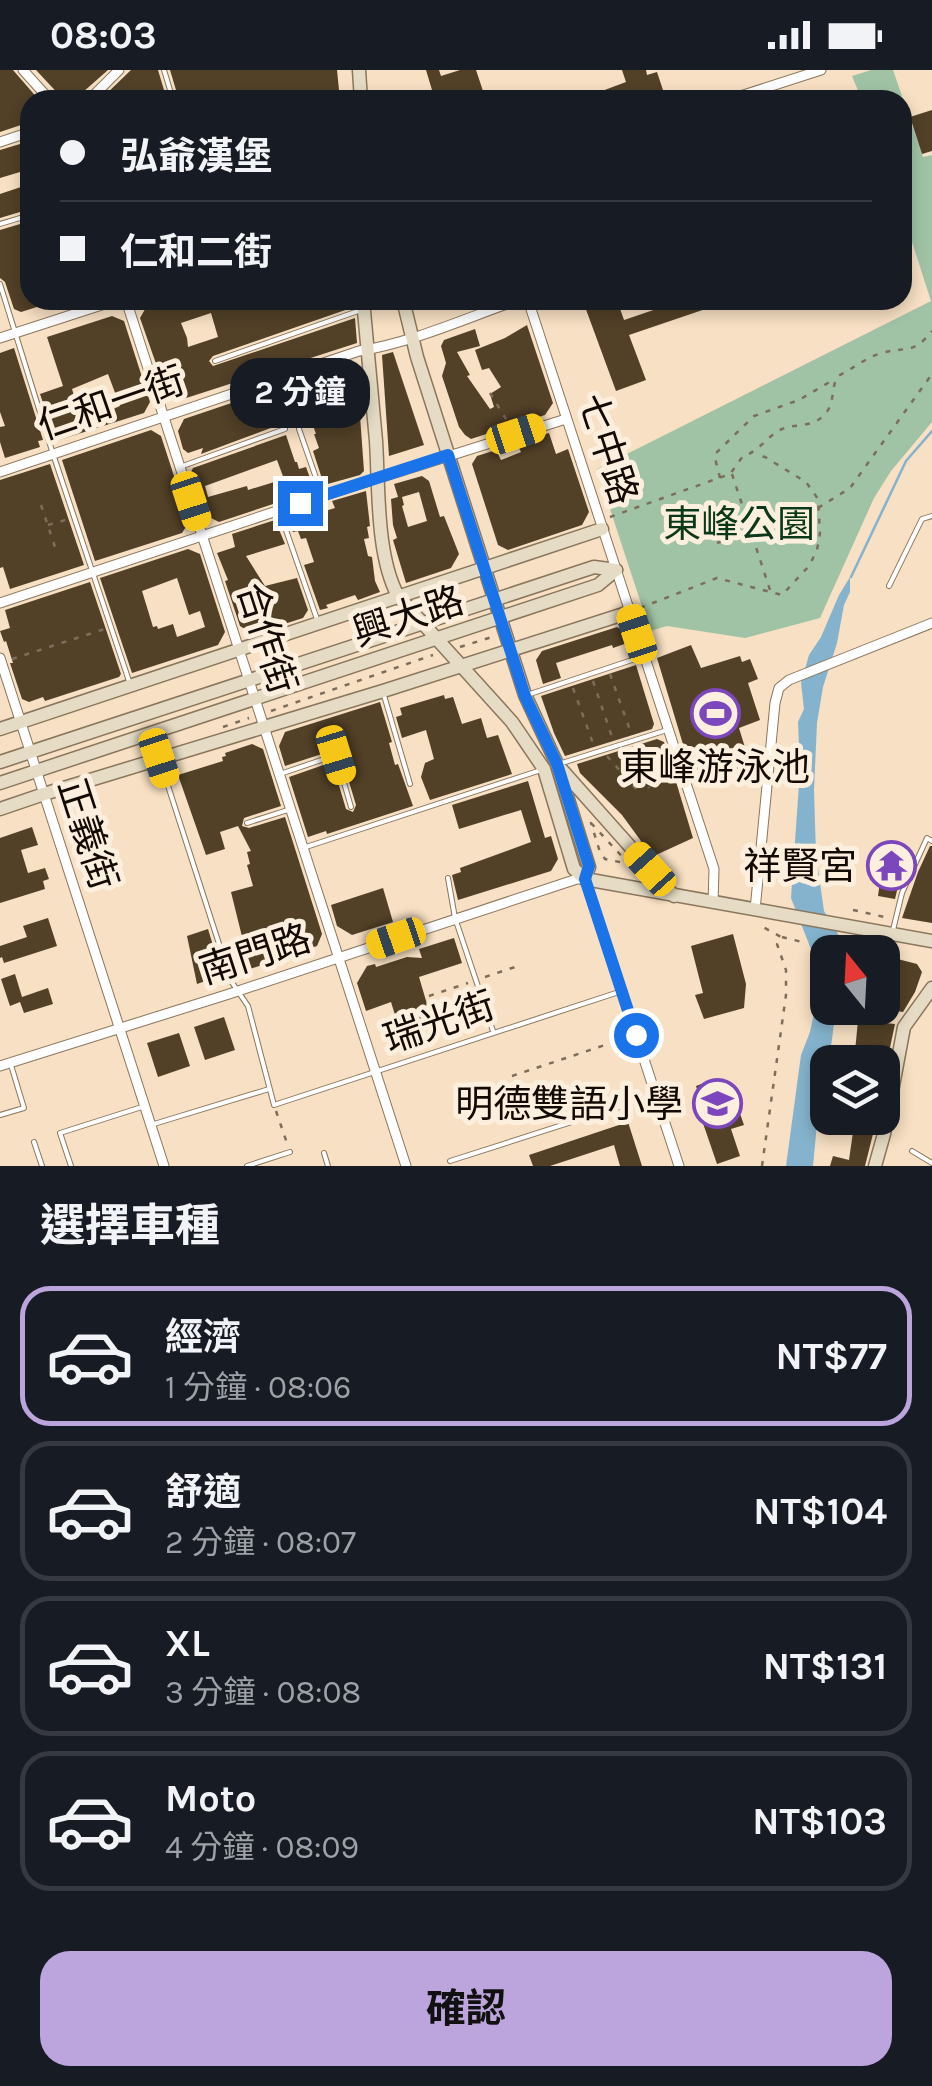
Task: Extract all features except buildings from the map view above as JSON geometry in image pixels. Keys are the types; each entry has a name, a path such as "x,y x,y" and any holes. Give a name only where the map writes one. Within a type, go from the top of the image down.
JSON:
{"street":[{"path":"23,70 41,90"},
{"path":"99,90 118,70"},
{"path":"759,90 821,70"},
{"path":"0,338 86,310"},
{"name":"合作街","path":"129,310 406,1166"},
{"path":"365,310 386,568 398,596 674,896"},
{"path":"405,310 525,696 589,866 585,879 678,1166"},
{"name":"仁和一街","path":"0,472 369,350 413,340 489,310"},
{"name":"七中路","path":"531,310 714,869 713,903"},
{"path":"0,604 566,418"},
{"name":"興大路","path":"0,729 240,652 601,525"},
{"name":"興大路","path":"0,762 594,567 616,570"},
{"name":"興大路","path":"0,783 598,585 616,570"},
{"name":"興大路","path":"0,810 262,720 383,691 630,612"},
{"path":"761,911 779,688 789,680 932,623"},
{"name":"正義街","path":"1,660 164,1166"},
{"path":"585,879 932,940"},
{"name":"南門路","path":"5,1065 585,879"},
{"path":"875,1166 904,1027 932,988"}],"lane":[{"path":"0,284 52,454 131,686"},
{"path":"215,361 348,310"},
{"path":"180,467 286,429"},
{"path":"299,429 322,496"},
{"path":"279,510 318,622"},
{"path":"889,586 922,519 932,516"},
{"path":"525,696 644,656"},
{"path":"383,691 410,784"},
{"path":"303,848 667,730"},
{"path":"279,774 336,755 351,806"},
{"path":"159,758 231,981 248,1006 274,1105"},
{"path":"247,823 291,810"},
{"path":"892,934 902,893 927,838 932,840"},
{"path":"448,878 455,918 493,1033"},
{"name":"瑞光街","path":"274,1105 622,991"},
{"path":"0,1116 24,1108 5,1065"},
{"path":"151,1125 269,1089"},
{"path":"450,1162 656,1095"},
{"path":"71,1166 60,1133 145,1106"},
{"path":"34,1142 42,1166"},
{"path":"912,1151 932,1163"},
{"path":"247,1166 290,1152"},
{"path":"324,1153 328,1166"}],"path":[{"path":"720,478 716,452 748,420 761,411 799,400 883,352 902,352 916,346 932,331"},
{"path":"818,508 850,488 932,374"},
{"path":"753,454 784,428 801,427 820,419 829,410 834,380"},
{"path":"490,392 516,434"},
{"path":"601,525 732,473 743,456 753,454 806,482 818,499 817,550 782,595 716,578 630,612"},
{"path":"732,473 771,592"},
{"path":"40,504 55,547"},
{"path":"48,525 76,517"},
{"path":"717,543 752,532"},
{"path":"1,660 112,627"},
{"path":"224,726 262,720 448,650 505,633"},
{"path":"608,668 649,788"},
{"path":"591,675 615,747"},
{"path":"571,682 596,753"},
{"path":"604,750 638,791"},
{"path":"591,823 629,864 604,858 591,823"},
{"path":"853,910 896,919"},
{"path":"761,911 763,927 802,942"},
{"path":"762,1166 786,995 786,970 777,944 781,937"},
{"path":"429,996 522,965"},
{"path":"512,1076 636,1035"},
{"path":"274,1105 290,1152"}],"green space":[{"name":"東峰公園","path":"871,70 893,70 900,90 858,90 852,76"},
{"name":"東峰公園","path":"912,125 923,157 932,155 932,422 874,498 820,618 745,638 667,626 650,631 597,469 931,301 912,242"}],"water":[{"path":"850,577 850,592 823,687 814,790 816,855 824,911 839,935 810,935 810,947 791,898 800,770 798,722 804,709 801,683 809,655"},
{"path":"812,1025 834,1025 831,1045 810,1045 810,1135 816,1135 813,1166 786,1166 801,1055"}],"waterway":[{"path":"851,577 906,461 932,431"}],"place":[{"name":"東峰游泳池","path":"715,713"},
{"name":"祥賢宮","path":"892,866"},
{"name":"明德雙語小學","path":"718,1104"}],"route":[{"path":"300,503 448,455 525,696 557,764 589,866 585,879 636,1035"}]}
